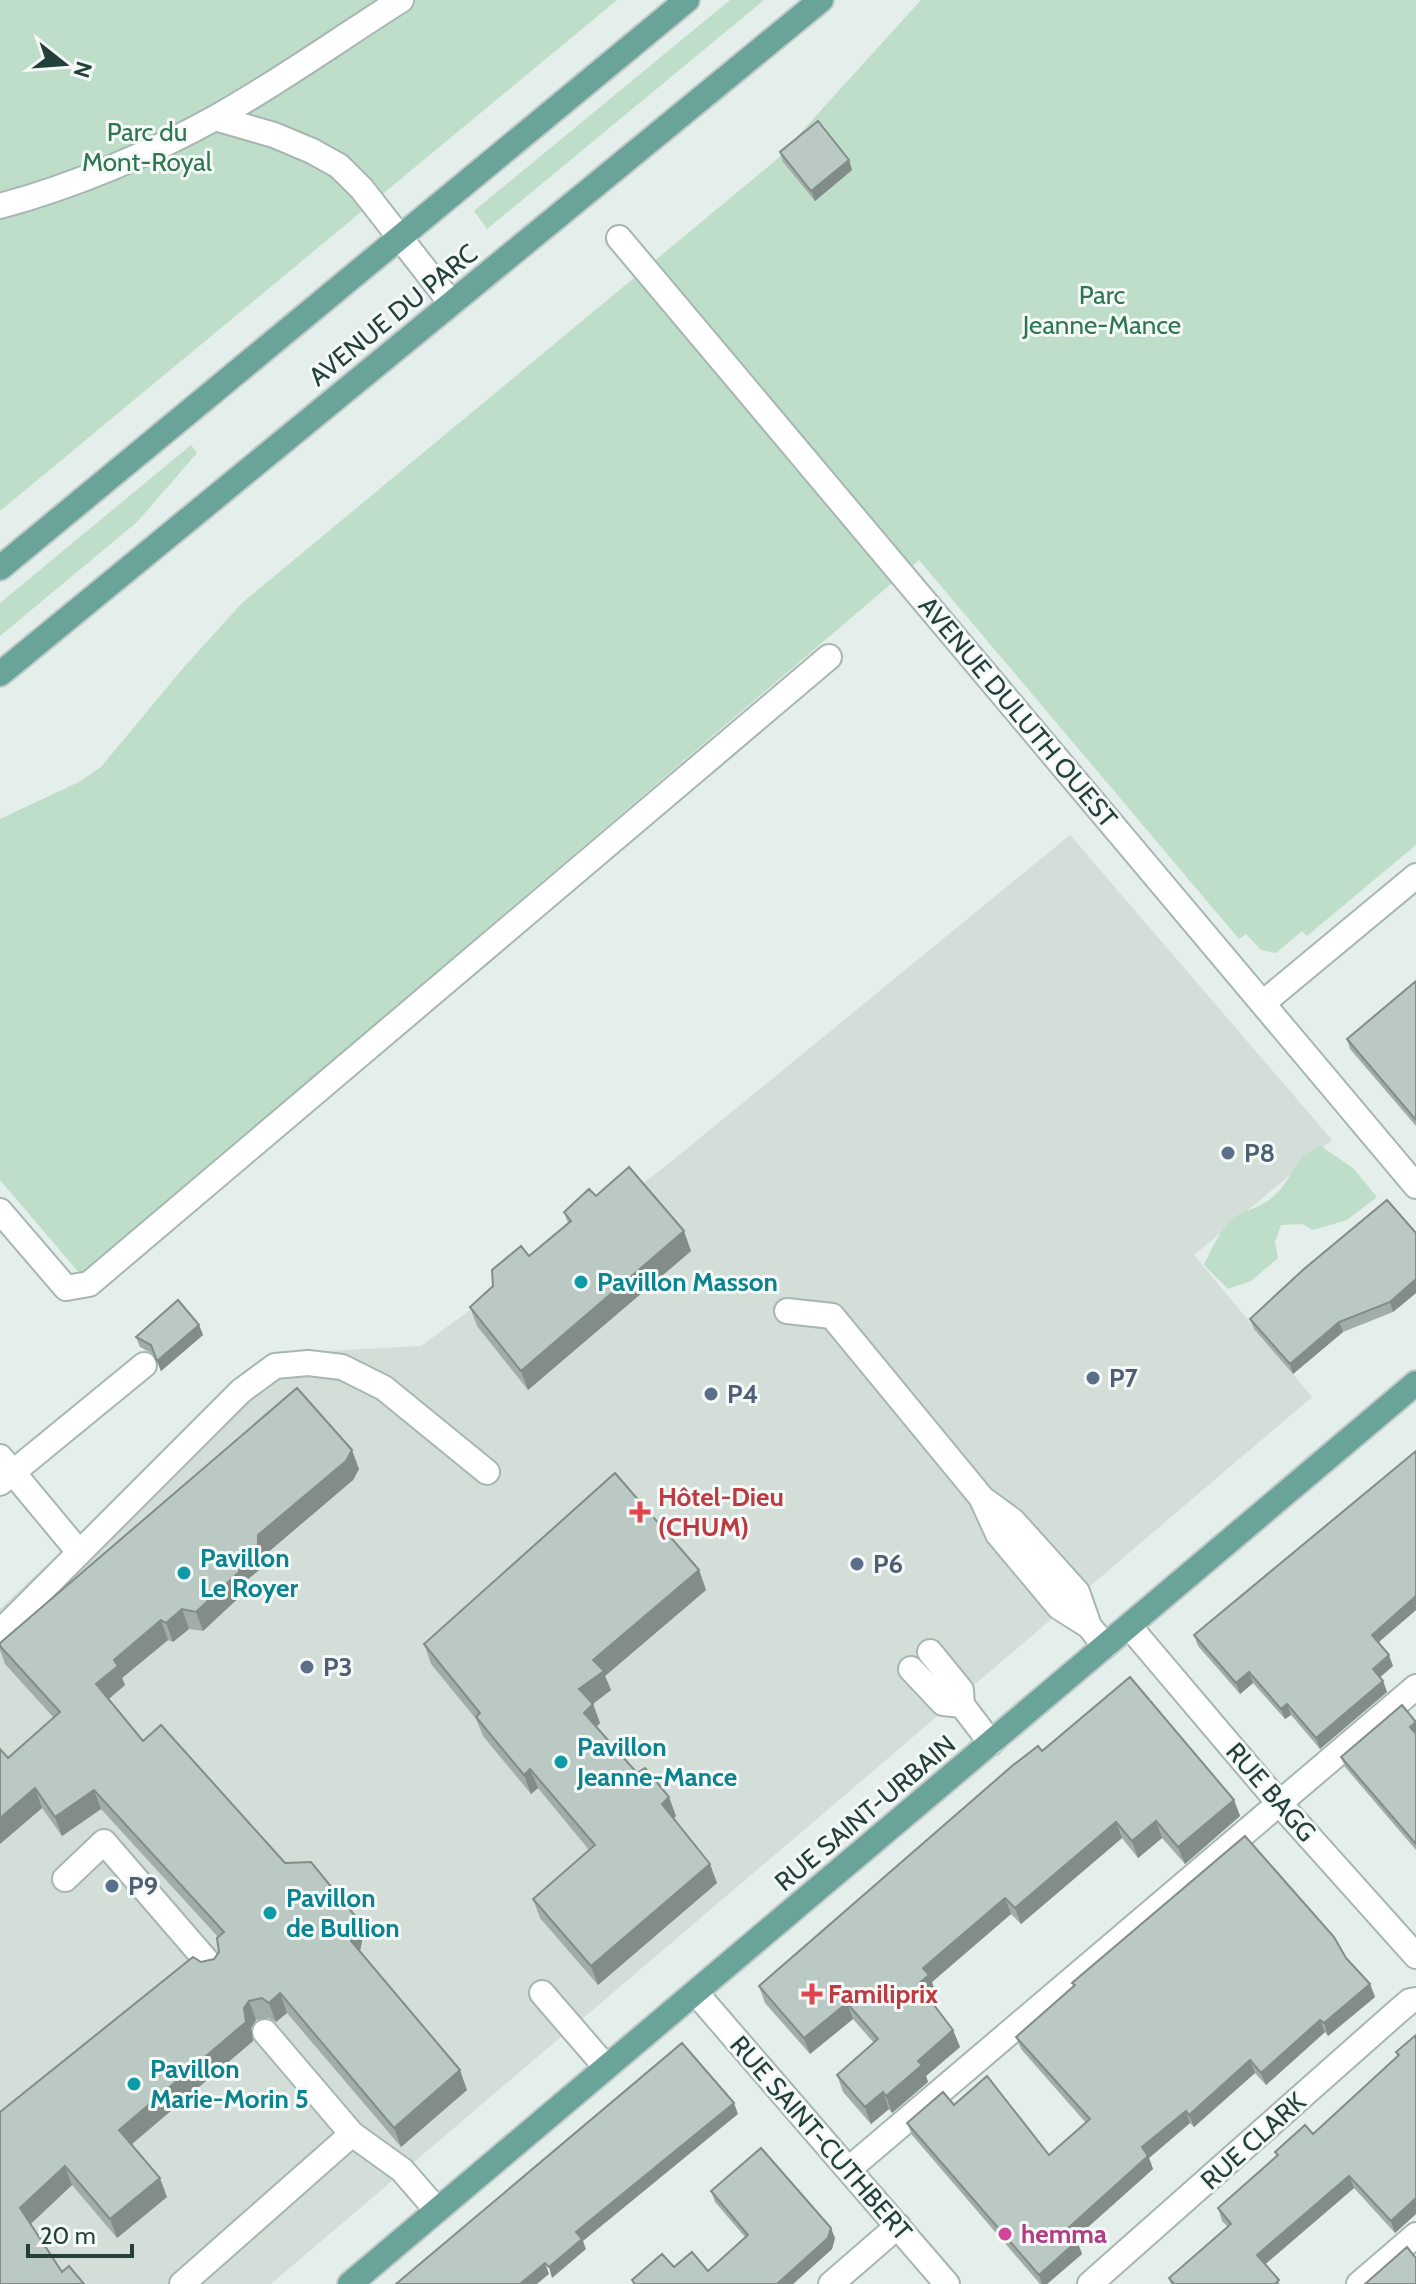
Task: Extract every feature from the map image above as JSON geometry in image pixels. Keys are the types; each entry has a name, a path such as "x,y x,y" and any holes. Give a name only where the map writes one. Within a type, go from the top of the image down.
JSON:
{"main road":[{"path":"0,568 687,0"},
{"name":"AVENUE DU PARC","path":"0,674 821,0"},
{"name":"RUE SAINT-URBAIN","path":"350,2284 1416,1383"}],"street":[{"path":"0,206 34,197 120,162 215,118 401,0"},
{"path":"215,118 274,135 339,166 400,235 451,303"},
{"name":"AVENUE DULUTH OUEST","path":"619,238 1416,1186"},
{"path":"0,1211 66,1288 89,1284 829,657"},
{"path":"1263,1003 1416,876"},
{"path":"787,1311 832,1316 981,1497 998,1534 1059,1607 1089,1626 1105,1646"},
{"path":"0,1632 241,1391 275,1366 308,1363 342,1367 384,1388 487,1472"},
{"path":"79,1552 4,1471 144,1365"},
{"name":"RUE BAGG","path":"1129,1626 1279,1803 1416,1956"},
{"path":"930,1652 961,1690 962,1705 991,1743"},
{"path":"911,1669 943,1703 962,1705"},
{"path":"849,2169 1416,1687"},
{"path":"65,1879 104,1842 212,1967"},
{"path":"542,1993 605,2066"},
{"name":"RUE SAINT-CUTHBERT","path":"696,1993 947,2284"},
{"name":"RUE CLARK","path":"1090,2284 1397,2012 1416,2000"},
{"path":"265,2032 352,2134 402,2170 436,2209"},
{"path":"182,2284 352,2134"},
{"path":"831,2284 898,2226"},
{"path":"1359,2284 1416,2235"}],"shaded area":[{"name":"Hôtel-Dieu (CHUM)","path":"1070,835 1332,1140 1194,1255 1312,1397 271,2284 0,2284 0,1609 269,1354 421,1346 662,1169"}],"green space":[{"name":"Parc du Mont-Royal","path":"0,0 617,0 0,511"},
{"path":"730,0 764,0 487,229 474,211"},
{"name":"Parc Jeanne-Mance","path":"921,0 1416,0 1416,845 1307,936 1302,931 1276,953 1261,950 1246,934 1239,939 919,560 81,1275 0,1180 0,819 81,781 101,767 242,603 775,161"},
{"path":"191,445 197,453 137,522 0,636 0,603"},
{"path":"1321,1146 1354,1169 1377,1197 1347,1220 1313,1230 1302,1224 1281,1225 1275,1242 1278,1258 1251,1281 1228,1289 1204,1265 1222,1230 1238,1215 1271,1198 1283,1187 1298,1162"}],"building":[{"path":"818,121 849,160 811,191 780,152"},
{"path":"1416,981 1416,1120 1347,1039"},
{"name":"Pavillon Masson","path":"629,1167 684,1231 521,1371 470,1307 493,1286 492,1270 521,1246 529,1256 571,1221 564,1212 589,1189 596,1196"},
{"path":"1387,1200 1416,1233 1416,1279 1390,1302 1339,1322 1290,1364 1250,1319"},
{"path":"178,1300 199,1325 157,1361 151,1345 136,1337"},
{"path":"297,1388 352,1450 346,1461 258,1535 258,1546 240,1561 239,1572 196,1612 182,1609 166,1623 161,1620 114,1660 118,1666 96,1684 143,1741 161,1725 285,1863 311,1862 356,1917 351,1941 460,2070 394,2128 280,1993 269,2003 262,1998 249,2001 244,2008 246,2022 119,2130 160,2178 110,2219 65,2166 20,2208 62,2272 69,2266 84,2284 0,2284 0,2112 193,1957 201,1962 214,1959 219,1952 217,1938 224,1932 94,1790 55,1817 35,1788 0,1818 0,1749 8,1758 60,1712 0,1643"},
{"path":"1416,1451 1416,1596 1372,1635 1389,1655 1373,1669 1383,1681 1316,1738 1287,1704 1281,1709 1249,1672 1236,1683 1194,1635"},
{"name":"Pavillon Jeanne-Mance","path":"615,1473 699,1570 593,1660 604,1671 579,1689 593,1704 584,1713 637,1773 645,1768 669,1797 662,1804 710,1864 591,1966 533,1899 595,1845 530,1769 524,1775 476,1717 480,1713 424,1644"},
{"path":"1130,1677 1234,1800 1178,1847 1156,1821 1132,1841 1116,1822 1015,1908 1005,1898 923,1968 929,1975 918,1984 953,2030 918,2061 922,2065 886,2096 883,2092 865,2107 837,2075 878,2039 847,2003 804,2038 759,1986 1012,1766 1038,1746 1042,1751"},
{"path":"1402,1705 1416,1722 1410,1727 1416,1734 1416,1844 1341,1757"},
{"path":"1245,1836 1334,1937 1346,1958 1370,1984 1324,2023 1320,2020 1261,2073 1250,2060 1189,2115 1186,2111 1142,2147 1148,2156 1067,2229 1077,2241 1039,2275 907,2123 943,2092 954,2105 987,2076 1049,2155 1090,2119 1016,2037 1075,1985 1072,1983"},
{"path":"1416,2035 1416,2198 1391,2221 1349,2176 1257,2255 1279,2280 1275,2284 1174,2284 1169,2278 1231,2224 1218,2208 1278,2155 1275,2152 1305,2125 1313,2134 1399,2055 1396,2052"},
{"path":"682,2043 734,2103 576,2232 582,2239 549,2267 545,2263 520,2284 396,2284"},
{"path":"761,2148 831,2228 828,2238 777,2284 635,2284 632,2280 662,2254 674,2267 692,2252 708,2271 748,2235 711,2191"},
{"path":"1407,2247 1416,2258 1416,2284 1365,2284"}],"place":[{"name":"P8","path":"1228,1153"},
{"name":"Pavillon Masson","path":"581,1282"},
{"name":"P7","path":"1093,1378"},
{"name":"P4","path":"711,1394"},
{"name":"Hôtel-Dieu (CHUM)","path":"640,1512"},
{"name":"P6","path":"857,1564"},
{"name":"Pavillon Le Royer","path":"184,1573"},
{"name":"P3","path":"307,1667"},
{"name":"Pavillon Jeanne-Mance","path":"561,1762"},
{"name":"P9","path":"112,1886"},
{"name":"Pavillon de Bullion","path":"270,1913"},
{"name":"Familiprix","path":"812,1994"},
{"name":"Pavillon Marie-Morin 5","path":"134,2084"},
{"name":"hemma","path":"1005,2234"}]}
